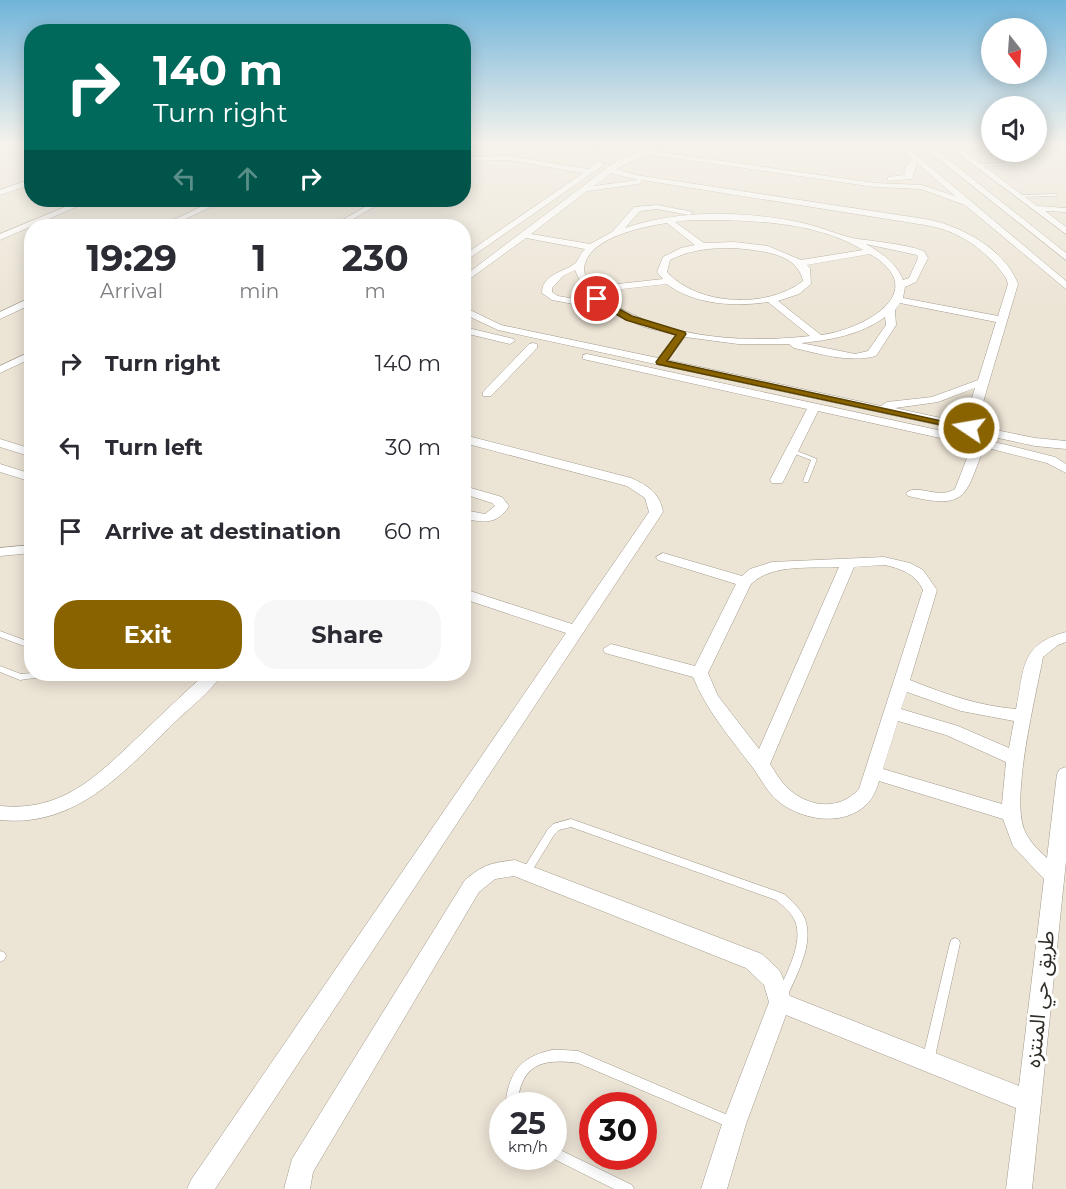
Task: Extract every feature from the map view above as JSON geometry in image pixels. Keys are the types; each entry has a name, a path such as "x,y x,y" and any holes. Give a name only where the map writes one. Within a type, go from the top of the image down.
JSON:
{"street":[{"path":"471,254 549,200"},
{"path":"471,274 569,200"},
{"path":"744,200 786,211 872,251 892,267 900,285 898,300 890,310 862,327 819,338 778,342 729,341 682,334 637,321 609,308 555,298 547,293 547,287 560,274 581,263 592,247 616,233 668,220 786,211 925,222 962,233 1005,269 1012,279 969,428"},
{"path":"960,200 971,204"},
{"path":"967,200 1066,286"},
{"path":"996,200 1066,257"},
{"path":"1025,200 1066,231"},
{"path":"43,219 71,207"},
{"path":"180,219 205,207"},
{"path":"195,219 219,207"},
{"path":"348,219 370,207"},
{"path":"1004,207 1066,215"},
{"path":"616,233 633,211 643,208 716,217"},
{"path":"1013,214 1066,210"},
{"path":"524,218 542,221"},
{"path":"668,220 702,246"},
{"path":"0,237 24,227"},
{"path":"524,235 592,247"},
{"path":"844,238 907,248 921,253 923,258 913,280 900,285"},
{"path":"702,246 757,247 777,252 800,263 809,278 804,287 791,295 771,300 742,302 691,293 668,281 662,272 666,260 684,250 702,246"},
{"path":"478,249 498,253"},
{"path":"800,263 872,251"},
{"path":"581,263 582,281 588,290 609,308"},
{"path":"588,290 668,281"},
{"path":"0,307 24,295"},
{"path":"771,300 819,338"},
{"path":"898,300 1002,320"},
{"path":"0,316 24,304"},
{"path":"778,342 845,356 872,354 891,325 890,310"},
{"path":"471,315 494,332 533,346 661,362 814,407 979,443 1004,442 1061,446"},
{"path":"471,330 494,332 755,388 868,406 969,428 1051,460 1066,469"},
{"path":"661,362 682,334"},
{"path":"487,394 533,346"},
{"path":"0,370 24,358"},
{"path":"868,406 934,400 982,382"},
{"path":"777,480 814,407"},
{"path":"200,1189 656,512 652,497 646,490 626,481 471,441"},
{"path":"0,443 24,450"},
{"path":"913,493 935,497 957,494 979,443"},
{"path":"1051,460 1045,452 1061,446"},
{"path":"0,468 24,476"},
{"path":"471,492 497,500 502,506 499,513 489,518 471,515"},
{"path":"0,552 24,550"},
{"path":"663,557 745,582"},
{"path":"761,764 849,562"},
{"path":"849,562 895,563 916,571 928,583 930,590 875,773 860,802 847,809 831,813 797,804 783,795 710,698 700,673 745,582 755,572 772,566 849,562"},
{"path":"471,596 577,632"},
{"path":"1054,876 1023,844 1013,828 1011,814 1017,759 1035,655 1052,641 1066,637"},
{"path":"611,649 700,673"},
{"path":"0,813 35,814 62,806 86,794 207,681"},
{"path":"901,683 962,707 981,712 1024,716"},
{"path":"892,713 952,730 1017,759"},
{"path":"875,773 1011,814"},
{"name":"طريق حي المنتزه","path":"1019,1189 1066,774"},
{"path":"297,1189 301,1168 472,886 479,877 496,869 515,868 754,961 770,974 776,983 780,1002 734,1124 714,1189"},
{"path":"780,1002 1030,1102"}],"lane":[{"path":"792,451 814,459 806,481"},
{"path":"0,634 24,643"},
{"path":"0,669 24,676"},
{"path":"527,871 551,832 563,824 571,823 780,897 798,913 805,934 780,1002"},
{"path":"928,1062 955,943"},
{"path":"511,1092 521,1070 537,1057 558,1053 578,1057 734,1124"},
{"path":"567,1159 628,1189"}],"route":[{"path":"597,299 629,318 682,334 661,362 969,428"}]}
